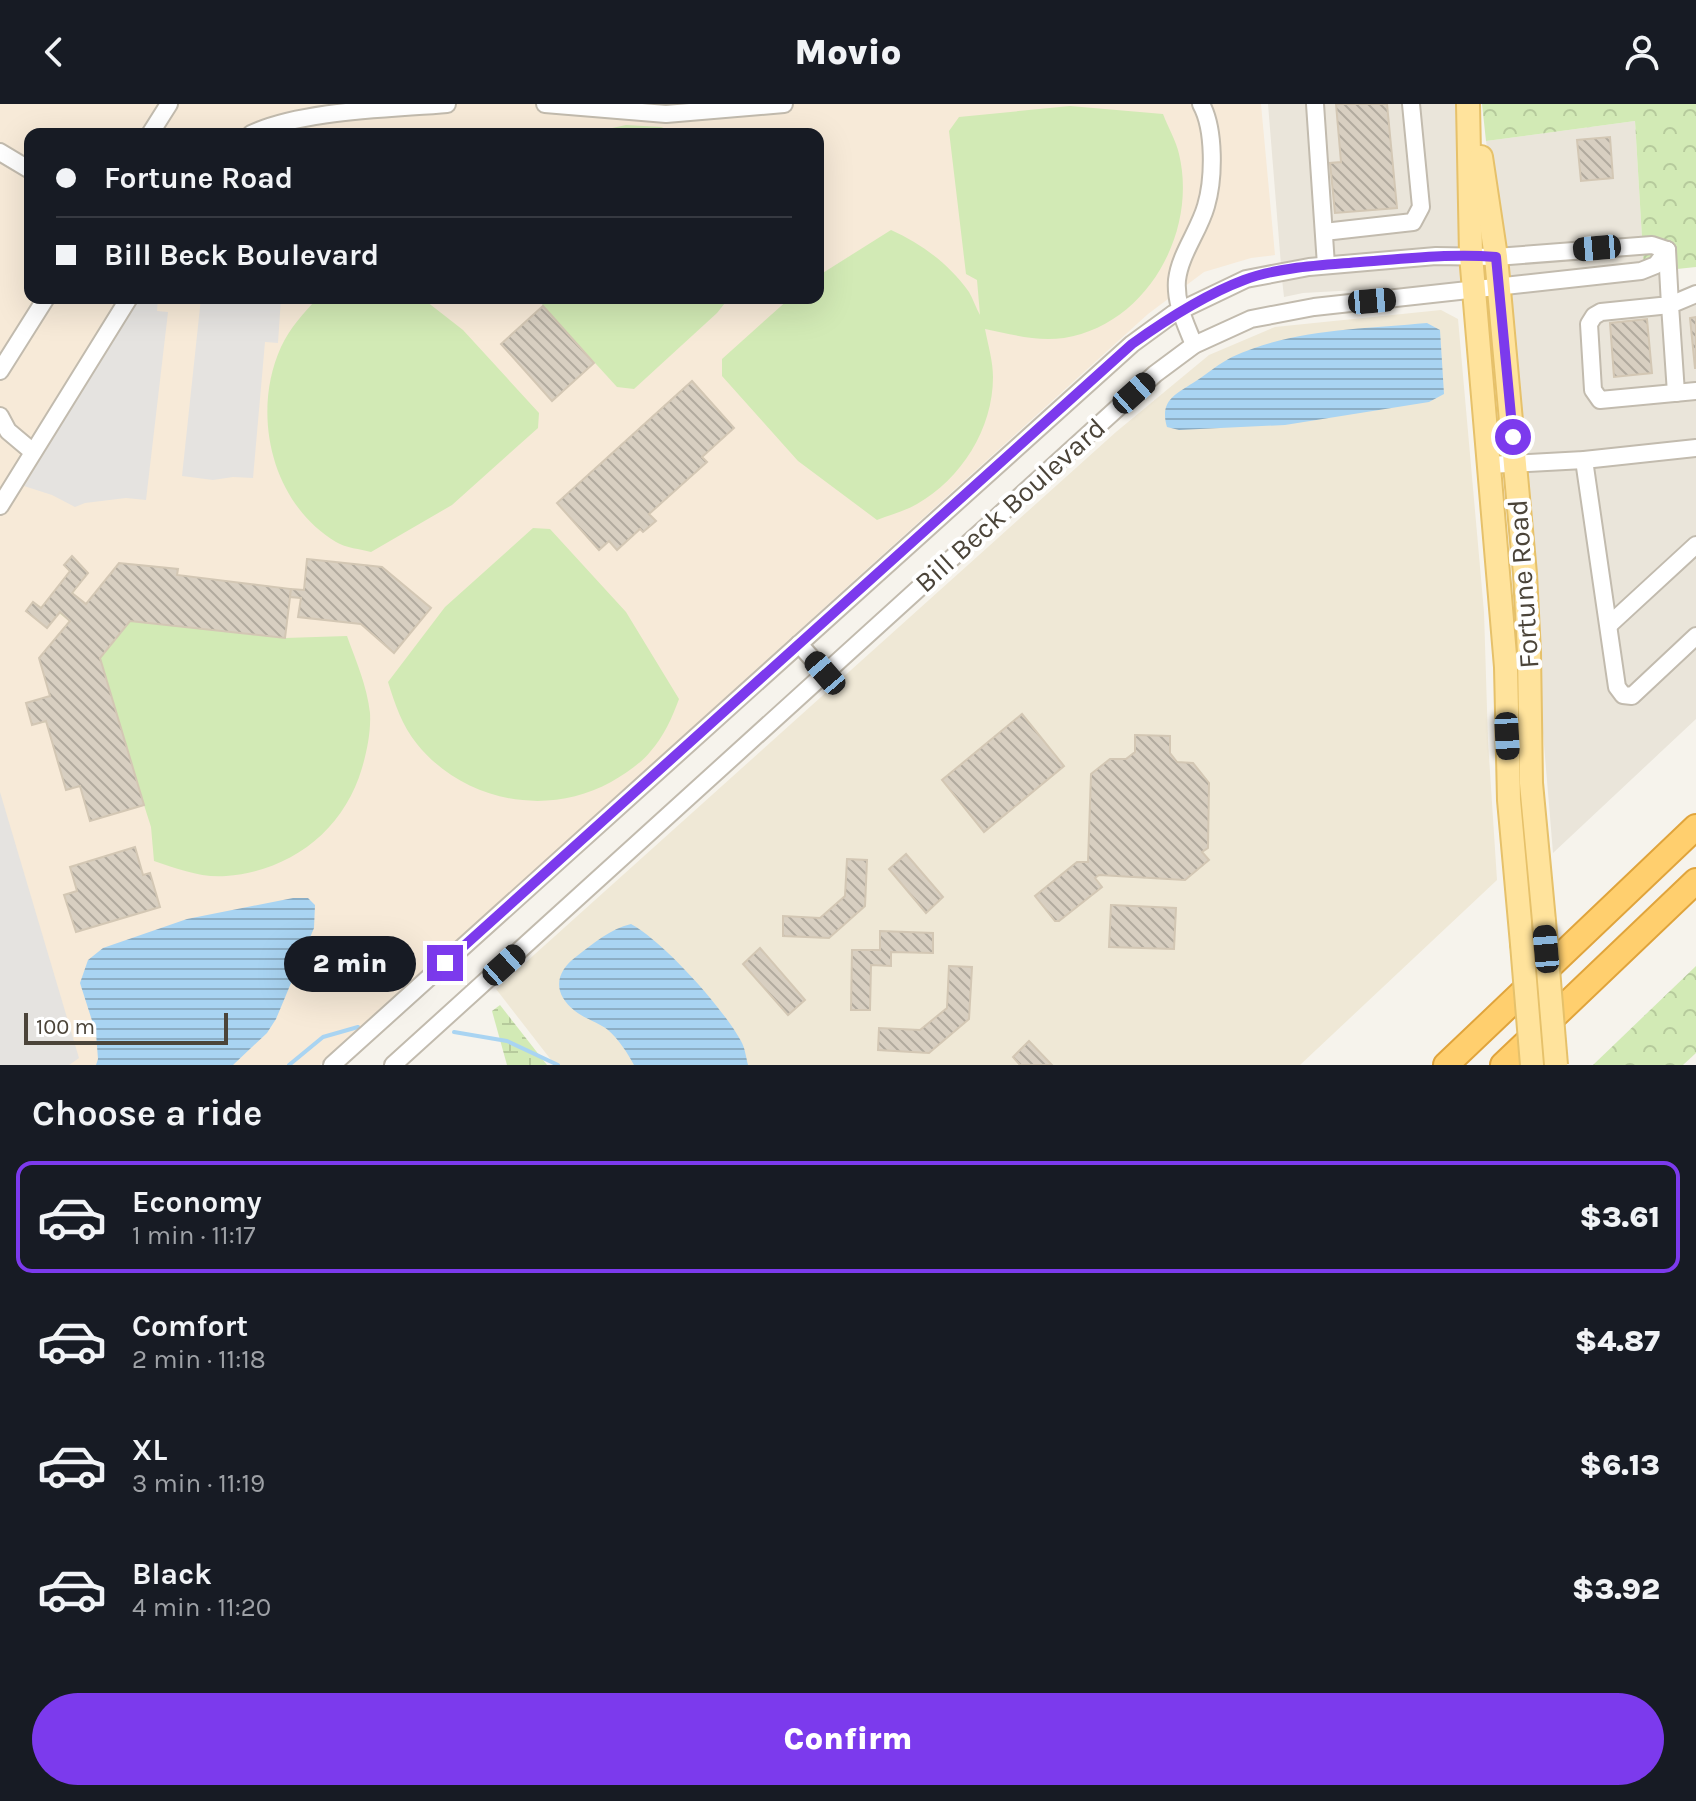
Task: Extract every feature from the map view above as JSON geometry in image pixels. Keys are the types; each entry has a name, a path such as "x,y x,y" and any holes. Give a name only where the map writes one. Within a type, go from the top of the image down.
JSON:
{"highway":[{"path":"1446,1065 1696,827"},
{"path":"1503,1065 1696,881"}],"main road":[{"name":"Fortune Road","path":"1470,104 1471,255 1506,667 1509,800 1532,1065"},
{"name":"Fortune Road","path":"1470,104 1496,257 1515,463 1529,653 1531,783 1556,1065"}],"street":[{"path":"154,128 169,104"},
{"path":"265,128 327,110 447,104"},
{"path":"545,104 620,107 666,114 784,104"},
{"path":"1194,345 1180,311 1177,278 1207,205 1212,150 1209,118 1201,104"},
{"path":"1315,104 1326,265"},
{"path":"1324,232 1413,222 1421,207 1411,104"},
{"path":"0,152 24,166"},
{"name":"Bill Beck Boulevard","path":"332,1065 1132,344 1180,311 1246,279 1326,265 1471,255 1496,257 1652,245 1667,250 1656,265 1641,271 1298,310 1251,319 1194,345 1155,374 393,1065"},
{"path":"1667,250 1676,393"},
{"path":"1696,294 1670,305 1601,312 1589,324 1593,390 1600,400 1696,391"},
{"path":"0,371 42,304"},
{"path":"0,506 7,479 33,452 125,304"},
{"path":"0,416 8,431 33,452"},
{"path":"1489,465 1584,460 1696,448"},
{"path":"1584,460 1617,687 1623,695 1632,696 1696,636"},
{"path":"1609,625 1696,545"},
{"path":"799,644 825,673"}],"shaded area":[{"path":"0,104 1261,104 1275,255 1251,258 1204,272 1148,314 320,1065 0,1065"},
{"path":"1268,104 1460,104 1463,248 1281,265"},
{"path":"1635,121 1644,271 1661,270 1662,299 1582,321 1585,390 1593,404 1600,407 1696,398 1696,719 1553,853 1503,250 1486,141"},
{"path":"1464,262 1465,284 1303,293 1284,297 1282,279"},
{"path":"1696,302 1696,384 1683,385 1678,309"},
{"path":"135,304 158,304 157,311 168,312 146,500 126,498 75,507 24,486"},
{"path":"200,304 281,304 278,343 265,342 253,478 213,480 182,476"},
{"path":"1441,310 1458,319 1484,612 1497,880 1300,1065 555,1065 496,989 1116,432 1209,355 1275,327"},
{"path":"1662,313 1668,387 1604,393 1600,387 1597,326 1600,321"},
{"path":"0,792 79,1058 69,1065 0,1065"}],"green space":[{"path":"1482,104 1696,104 1696,267 1677,269 1674,242 1659,244 1661,270 1644,271 1635,121 1486,141"},
{"path":"1070,106 1163,114 1179,154 1183,184 1181,214 1173,244 1159,271 1141,295 1119,315 1093,330 1064,338 1024,337 985,329 993,371 992,396 972,451 933,493 912,506 877,520 798,461 722,376 722,359 783,304 824,304 824,272 891,230 924,248 944,264 969,292 980,315 977,280 966,274 949,131 959,117"},
{"path":"626,125 664,128 612,128"},
{"path":"313,304 430,304 463,330 539,413 538,428 452,505 371,552 340,544 314,525 296,504 282,481 268,427 272,373 281,347"},
{"path":"724,304 634,389 617,387 543,306"},
{"path":"533,528 550,529 626,612 679,699 659,740 627,772 586,793 533,801 481,791 436,763 407,730 388,682 445,607"},
{"path":"72,556 88,573 73,593 86,604 119,563 178,569 178,575 291,589 285,638 347,636 369,703 368,741 354,790 328,828 312,843 272,866 226,876 208,876 154,861 151,827 144,805 90,821 80,786 66,790 46,722 32,725 26,703 50,696 39,658 69,621 59,613 47,628 26,611 33,602 41,607 70,572 64,565"},
{"path":"1696,966 1696,1053 1683,1065 1593,1065"},
{"path":"500,1005 547,1065 507,1065 492,1011"}],"water":[{"path":"1427,323 1440,330 1444,394 1429,402 1285,425 1179,430 1167,427 1165,410 1176,394 1228,359 1255,348 1328,332"},
{"path":"293,898 308,898 315,905 314,928 276,1019 267,1033 233,1065 96,1065 96,1033 80,983 88,960 103,948 187,919"},
{"path":"631,924 660,945 707,994 741,1041 748,1065 634,1065 608,1030 568,1004 559,983 564,969 602,937"}],"building":[{"path":"1336,104 1387,104 1397,208 1335,213 1330,163 1341,162"},
{"path":"1610,137 1613,178 1581,181 1577,140"},
{"path":"543,306 594,363 552,401 501,344"},
{"path":"1696,317 1696,368 1695,368 1690,318"},
{"path":"1647,319 1652,373 1614,377 1610,323"},
{"path":"692,381 734,428 702,457 707,462 649,514 656,521 643,532 640,529 617,550 609,541 599,550 557,503"},
{"path":"72,556 88,573 72,593 86,604 119,563 178,569 177,575 291,589 285,638 130,621 100,658 144,805 90,821 80,786 66,790 46,721 32,725 26,703 50,696 39,658 70,621 60,612 47,628 26,611 33,602 41,608 70,571 64,565"},
{"path":"307,559 382,567 431,608 394,653 361,624 298,617 301,598 290,597 291,589 304,590"},
{"path":"1022,714 1064,766 984,832 942,780"},
{"path":"1135,735 1170,736 1170,753 1177,762 1193,763 1209,783 1208,848 1202,852 1209,860 1185,880 1099,875 1095,878 1102,887 1055,921 1035,896 1077,862 1088,862 1091,774 1110,759 1126,759 1135,752"},
{"path":"135,847 143,875 150,873 160,907 76,932 64,895 77,891 70,867"},
{"path":"906,854 943,897 926,913 889,869"},
{"path":"847,859 867,860 865,906 829,938 783,936 783,916 820,918 845,896"},
{"path":"1111,905 1176,908 1174,949 1109,947"},
{"path":"880,931 933,933 933,953 891,952 891,966 871,965 870,1010 851,1010 852,950 880,950"},
{"path":"760,948 805,1000 788,1015 743,964"},
{"path":"949,966 972,967 969,1019 929,1053 878,1050 879,1028 920,1030 947,1008"},
{"path":"1029,1041 1052,1065 1020,1065 1013,1057"}],"waterway":[{"path":"289,1065 323,1037 358,1027"},
{"path":"454,1032 507,1041 558,1065"}],"route":[{"path":"445,963 1132,344 1173,314 1246,279 1309,267 1436,256 1496,257 1513,437"}]}
